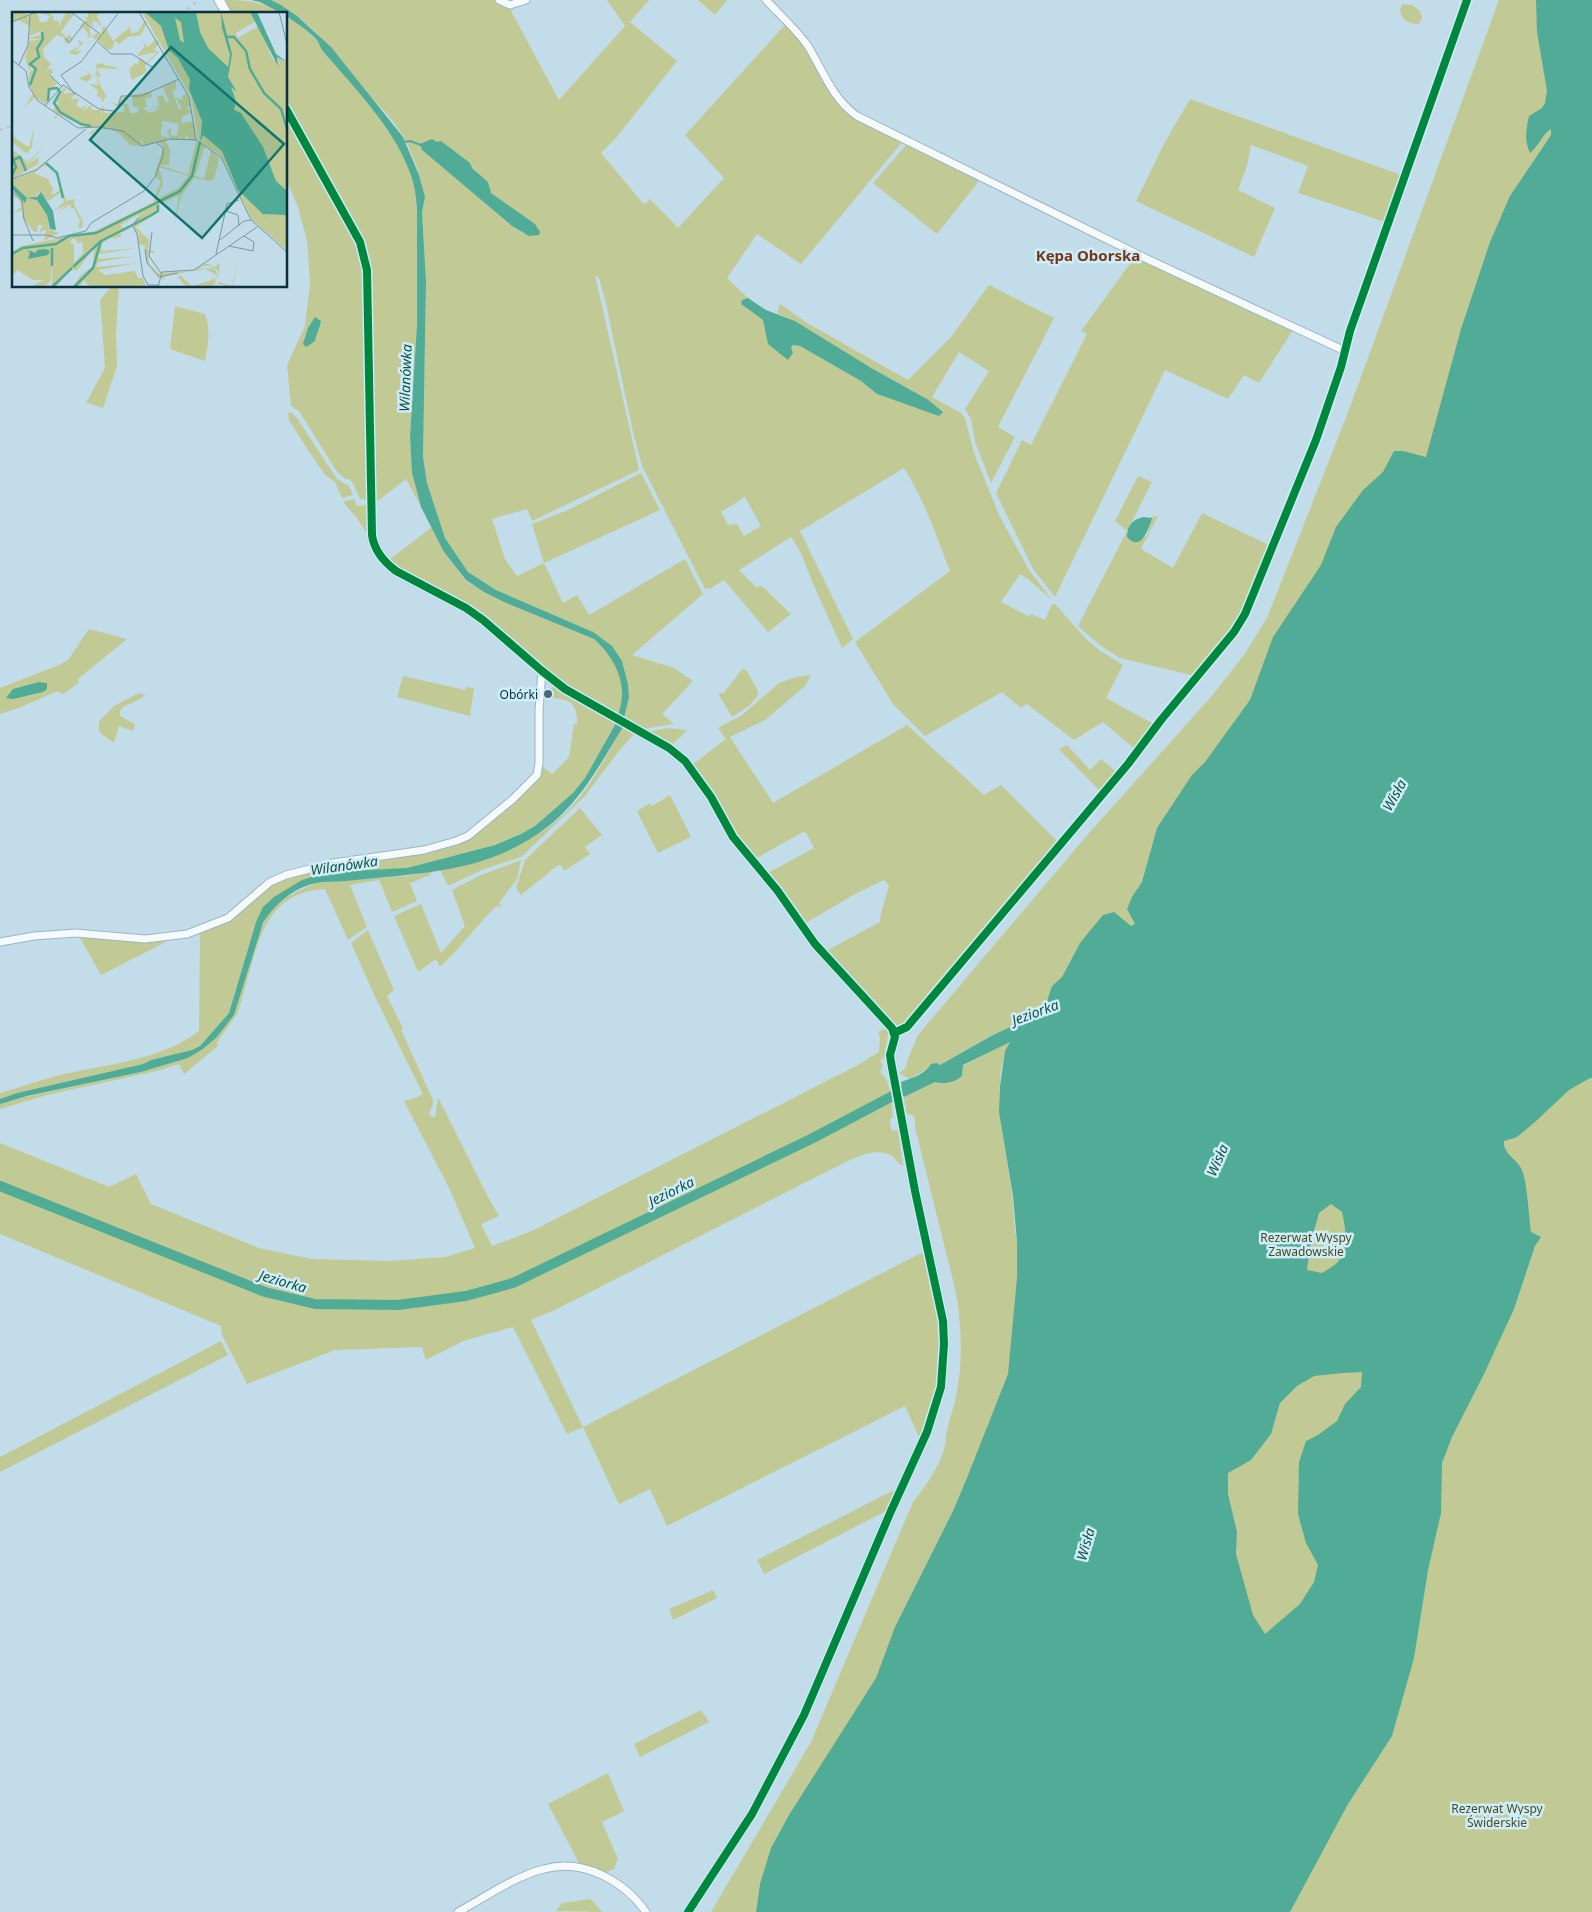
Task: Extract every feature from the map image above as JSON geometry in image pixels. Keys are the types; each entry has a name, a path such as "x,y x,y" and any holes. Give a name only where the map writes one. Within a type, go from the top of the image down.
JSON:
{"street":[{"path":"219,0 226,12"},
{"path":"499,0 510,5 526,0"},
{"path":"766,0 798,34 807,46 823,76 844,106 857,116 1143,256 1344,351"},
{"path":"894,1032 907,1027 1128,764 1161,720 1234,632 1254,595 1279,529 1297,489 1467,0"},
{"path":"288,113 360,242 367,270 372,534 376,547 383,559 396,571 478,616 565,689 669,748 685,761 708,792 733,837 777,890 804,930 881,1015 896,1037 890,1055 915,1192 943,1321 943,1366 936,1408 800,1724 752,1814 688,1912"},
{"path":"0,942 34,936 76,933 145,939 186,934 228,918 270,882 286,875 333,863 424,850 468,836 528,785 536,774 539,763 542,671"},
{"path":"458,1912 537,1871 565,1867 594,1872 611,1879 629,1891 646,1912"}],"green space":[{"path":"223,0 254,2 280,12 230,12"},
{"path":"271,0 497,0 510,9 559,100 625,26 607,0 649,0 630,22 677,61 616,138 601,153 641,201 645,204 650,199 678,228 724,178 685,135 783,27 786,26 809,55 833,97 847,113 903,141 801,264 757,234 727,278 748,298 742,300 741,304 763,320 766,332 788,360 793,353 791,347 793,345 800,346 861,381 877,394 921,409 927,399 873,369 795,321 777,313 780,304 807,323 908,380 951,337 989,285 1054,318 998,427 1015,437 991,483 975,442 971,419 965,409 989,371 959,352 932,397 961,413 965,418 974,453 1000,517 1029,570 1052,600 1020,574 1001,602 1030,617 1031,614 1045,620 1052,604 1055,604 1085,638 1099,650 1123,665 1106,698 1154,724 1136,750 1103,722 1074,740 1027,704 1021,708 1002,692 925,736 893,704 855,642 950,571 924,506 904,468 800,531 853,639 842,648 801,553 791,537 739,570 757,588 761,585 791,614 768,632 724,580 711,588 705,589 642,466 605,299 599,278 595,275 639,470 532,521 527,509 492,519 505,559 517,576 544,563 563,603 577,595 589,615 685,559 703,594 632,655 674,668 693,681 662,714 674,724 642,729 624,718 629,697 622,661 593,632 496,590 468,572 445,538 427,483 423,457 426,281 422,212 424,204 419,174 407,144 395,124 322,39 299,17","holes":["437,142 443,143 470,163 491,193 509,206 524,234 422,150","745,497 761,526 744,536 737,524 728,525 721,512"]},
{"path":"698,0 727,0 715,15"},
{"name":"Rezerwat Wyspy Zawadowskie","path":"1499,0 1592,0 1592,1912 813,1912 760,1884 756,1912 711,1912 811,1742 913,1502 936,1468 945,1445 960,1371 961,1345 958,1306 915,1127 915,1120 913,1115 907,1114 904,1097 935,1082 945,1083 956,1080 962,1076 963,1066 1010,1041 1000,1078 1000,1097 1003,1138 1017,1242 1080,943 1062,977 1052,986 1047,1001 1012,1026 990,1036 940,1065 937,1063 910,1079 899,1073 906,1068 918,1035 1089,833 1210,698 1244,655 1267,618 1347,415"},
{"path":"1402,4 1412,5 1420,11 1422,18 1419,24 1412,24 1404,19 1400,10"},
{"path":"288,17 317,40 322,50 382,121 401,153 413,183 417,209 417,325 410,436 412,473 421,507 406,479 379,500 374,499 369,274 367,251 363,240 288,105"},
{"path":"1190,99 1401,175 1385,220 1382,221 1298,193 1308,166 1251,145 1247,166 1238,190 1275,208 1254,257 1136,201 1165,142"},
{"path":"288,119 356,241 362,258 369,500 360,499 353,483 349,479 345,479 336,470 299,411 291,406 287,365 305,326 310,284 307,241 298,207 288,184"},
{"path":"907,144 979,181 937,234 873,183"},
{"path":"1135,257 1293,330 1259,383 1244,375 1228,399 1165,370 1055,597 1033,569 996,493 1022,440 1031,445 1087,334 1081,331"},
{"path":"110,288 119,288 116,333 117,366 103,408 85,402 88,400 105,367 100,300"},
{"path":"175,306 205,314 208,343 205,361 170,349"},
{"path":"288,412 297,418 337,479 349,486 353,495 342,498 335,482 325,475 289,420"},
{"path":"641,473 660,510 544,563 532,524 568,510"},
{"path":"1138,476 1152,482 1127,531 1115,521"},
{"path":"354,499 357,506 369,505 370,538 343,502"},
{"path":"1202,513 1271,546 1240,617 1195,676 1120,658 1101,646 1078,626 1127,531 1127,537 1143,538 1148,534 1151,517 1158,516 1141,549 1173,568"},
{"path":"432,527 444,552 466,581 504,602 594,639 602,647 609,655 619,674 622,694 618,715 557,679 492,623 397,568 389,560"},
{"path":"89,629 127,639 78,679 79,683 63,694 57,691 19,708 0,714 0,688 68,660"},
{"path":"742,669 747,671 758,691 758,695 750,705 732,717 718,693 724,693"},
{"path":"811,675 805,686 765,720 730,737 773,803 907,725 984,795 1001,785 1058,842 912,1016 903,1024 895,1025 826,951 880,922 889,886 884,880 855,894 804,924 768,873 814,848 805,831 755,859 731,829 692,765 726,739 718,728 742,715 779,683 796,677"},
{"path":"403,676 465,690 466,687 474,688 470,716 397,697"},
{"path":"554,687 612,720 615,724 585,778 573,793 535,826 495,845 407,868 302,880 256,922 229,1013 200,1046 143,1064 17,1093 0,1099 0,1093 49,1078 148,1056 183,1041 199,1031 200,932 220,925 234,917 272,883 285,878 469,838 480,830 531,786 539,777 543,767 552,774 569,757 574,724 577,724 577,715 572,704 568,701 557,698 542,698 544,691"},
{"path":"139,693 145,695 125,706 120,711 120,716 135,724 133,731 119,726 114,743 99,732 99,721 114,706"},
{"path":"623,727 635,733 618,752 585,796 521,857 484,869 448,886 440,870 476,861 510,849 556,821 585,790"},
{"path":"668,728 687,730 671,746 652,735 652,731"},
{"path":"1067,745 1090,770 1101,759 1118,773 1101,792 1059,749"},
{"path":"670,795 691,837 658,853 637,811 650,803 652,806"},
{"path":"580,808 602,835 585,847 590,854 564,871 561,865 557,866 521,895 516,888 525,860"},
{"path":"521,860 517,879 499,903 501,906 496,906 440,967 436,959 418,972 394,916 421,904 441,953 465,926 452,890 481,875"},
{"path":"432,871 430,875 410,883 417,901 392,912 379,880 350,885 367,927 348,940 325,889 305,892 289,899 277,909 268,922 255,953 237,1014 217,1042 218,1046 184,1074 179,1064 161,1070 47,1095 0,1109 0,1104 6,1101 141,1072 188,1058 203,1049 217,1037 234,1015 260,931 269,913 286,897 315,883 406,876"},
{"path":"368,930 394,990 387,996 403,1028 401,1030 433,1100 429,1113 432,1117 435,1117 438,1097 499,1216 481,1224 492,1246 534,1230 856,1066 879,1052 880,1037 878,1032 887,1028 888,1035 884,1057 880,1061 883,1066 880,1072 889,1086 893,1117 890,1119 890,1123 892,1131 898,1130 903,1166 890,1155 881,1152 858,1156 555,1310 531,1320 583,1427 567,1434 513,1327 463,1341 426,1360 422,1347 335,1350 247,1384 222,1335 221,1326 0,1234 0,1143 109,1187 136,1174 151,1204 259,1248 312,1259 390,1261 445,1257 475,1248 449,1188 404,1101 423,1094 351,943"},
{"path":"79,936 123,941 166,940 162,944 101,975"},
{"path":"921,1253 926,1258 939,1321 941,1345 937,1389 919,1437 905,1406 667,1526 650,1489 619,1504 583,1427"},
{"path":"221,1341 228,1355 0,1472 0,1457"},
{"path":"896,1489 888,1510 764,1574 757,1560"},
{"path":"713,1590 717,1598 673,1620 669,1609"},
{"path":"701,1710 709,1722 640,1757 634,1744"},
{"path":"608,1773 624,1811 602,1822 618,1859 614,1869 604,1873 581,1867 548,1804"},
{"path":"591,1899 602,1912 556,1911 562,1903"}],"water":[{"path":"251,0 271,0 281,5 297,16 331,47 403,137 419,175 425,197 422,212 426,281 423,457 427,483 445,538 468,572 496,590 593,632 612,646 622,661 628,684 629,697 624,718 618,715 622,694 621,683 614,664 602,647 594,639 504,602 466,580 444,552 421,507 412,473 410,436 417,325 417,209 410,173 401,153 382,121 322,50 317,40 288,17 288,12 279,12 260,2"},
{"name":"Rezerwat Wyspy Zawadowskie","path":"1536,0 1592,0 1592,1078 1569,1090 1517,1137 1504,1141 1505,1149 1520,1166 1524,1175 1531,1232 1541,1237 1535,1246 1514,1309 1452,1437 1442,1463 1441,1513 1428,1570 1414,1658 1392,1736 1348,1804 1290,1912 756,1912 760,1884 771,1848 789,1815 876,1678 895,1627 953,1511 1008,1374 1017,1278 1017,1242 1013,1196 999,1112 1000,1086 1005,1051 1010,1042 963,1065 962,1076 953,1081 945,1083 935,1082 904,1097 901,1082 922,1073 931,1064 937,1063 940,1065 1012,1026 1047,1001 1052,986 1062,977 1080,943 1103,915 1114,912 1131,926 1135,924 1127,909 1142,882 1157,828 1192,775 1205,762 1250,700 1273,637 1321,565 1336,527 1363,490 1383,472 1394,451 1403,451 1426,457 1461,329 1490,242 1510,196 1551,135 1551,129 1530,153 1526,135 1529,116 1542,108 1547,91 1537,32","holes":["1331,1204 1342,1212 1345,1225 1343,1253 1336,1264 1322,1273 1307,1270 1311,1242 1319,1213","1362,1372 1361,1387 1345,1404 1337,1421 1306,1441 1299,1462 1298,1514 1306,1543 1318,1565 1314,1582 1300,1604 1265,1634 1253,1615 1236,1554 1237,1532 1228,1494 1228,1473 1251,1460 1271,1434 1280,1403 1297,1386 1314,1376"]},
{"path":"432,139 437,142 441,141 470,163 473,169 488,182 491,193 535,224 540,232 539,235 529,236 512,226 422,150 420,144"},
{"path":"748,298 766,310 795,321 873,369 927,399 943,412 939,416 877,394 861,381 800,346 793,345 791,347 793,353 788,360 768,344 763,320 741,304 742,300"},
{"path":"315,317 321,321 320,326 315,341 306,347 303,344 308,328"},
{"path":"1144,517 1152,518 1144,537 1140,541 1132,541 1127,537 1129,526 1137,519"},
{"path":"39,682 47,683 47,689 43,692 13,699 6,698 13,689"},
{"path":"616,723 623,727 581,792 556,819 541,832 523,843 503,853 459,867 414,874 316,883 300,888 285,898 263,923 234,1015 217,1037 203,1049 188,1058 141,1072 27,1096 0,1104 0,1099 17,1093 143,1064 200,1046 229,1013 256,922 263,907 274,897 302,880 318,875 347,871 407,868 495,845 521,834 535,826 573,793 585,778"}],"waterway":[{"path":"404,142 410,141 421,145"},
{"name":"Jeziorka","path":"0,1186 265,1292 315,1304 398,1305 466,1296 513,1283 813,1138 904,1090"}],"railway":[{"path":"184,12 199,0"},
{"path":"0,130 12,126"}],"cycle path":[{"path":"894,1033 907,1027 1128,764 1161,720 1234,632 1245,614 1316,440 1341,367 1350,331 1467,0"},
{"path":"288,113 360,242 367,270 372,535 380,555 396,571 466,608 483,620 565,689 669,748 685,761 711,797 733,837 777,890 815,944 892,1028 895,1037 890,1055 891,1062 915,1191 943,1321 944,1344 941,1387 927,1432 891,1511 804,1715 752,1814 688,1912"}],"place":[{"name":"Obórki","path":"548,694"}],"district":[{"name":"Kępa Oborska","path":"1088,255"}],"water label":[{"name":"Wilanówka","path":"405,378"},
{"name":"Wisła","path":"1394,795"},
{"name":"Wilanówka","path":"344,865"},
{"name":"Wisła","path":"1217,1160"},
{"name":"Wisła","path":"1085,1544"}],"park label":[{"name":"Rezerwat Wyspy Świderskie","path":"1497,1815"}]}
